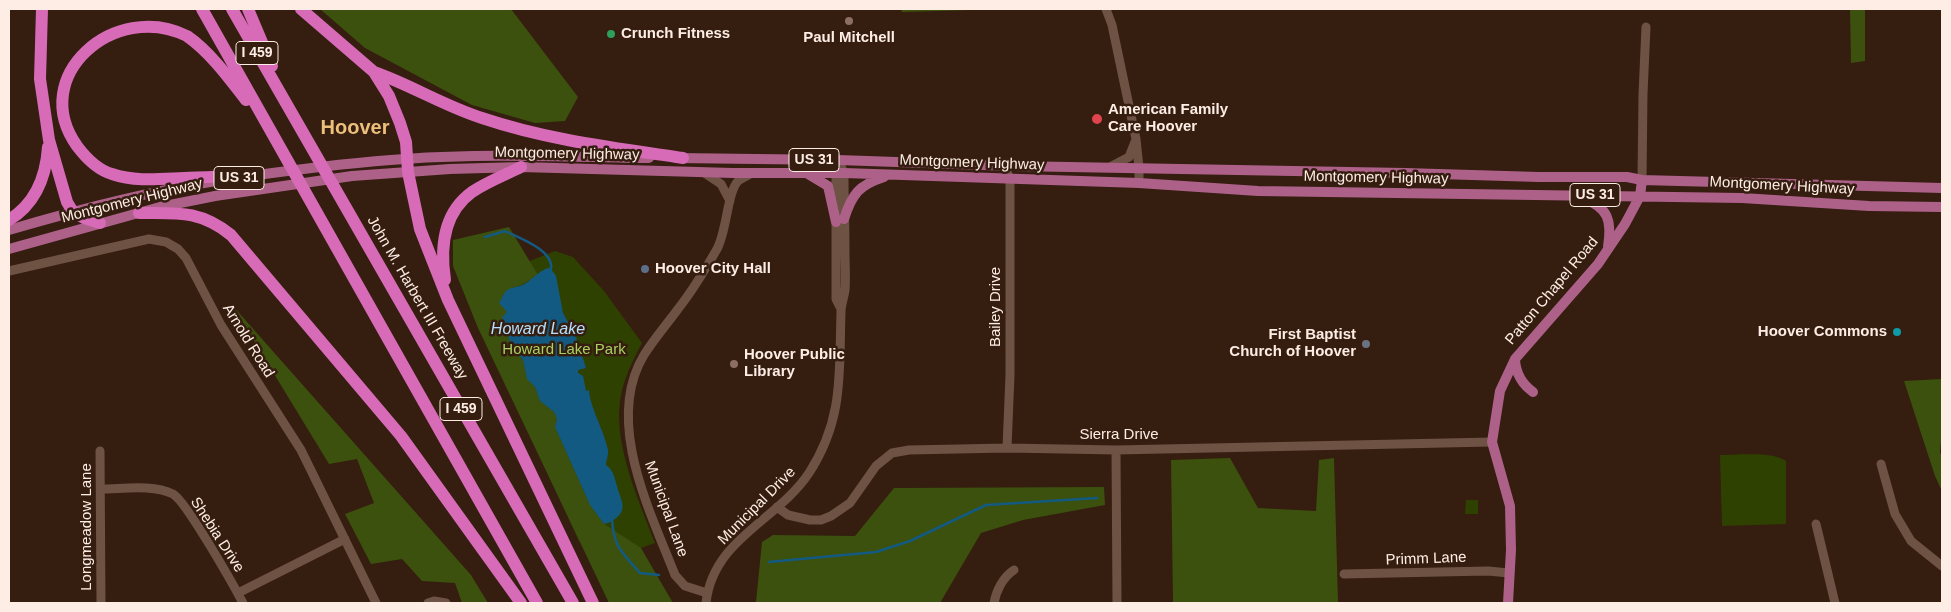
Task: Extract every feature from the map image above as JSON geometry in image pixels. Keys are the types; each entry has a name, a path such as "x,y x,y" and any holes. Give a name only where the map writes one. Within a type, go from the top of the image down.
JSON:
{"highway":[{"path":"42,9 40,79 49,140 67,202 73,212 100,223"},
{"name":"I 459","path":"202,9 318,218 537,603"},
{"name":"John M. Harbert III Freeway","path":"232,9 573,603"},
{"path":"248,9 270,58 282,97"},
{"path":"301,9 374,72 389,96 406,142 408,172 420,229 448,300 593,603"},
{"path":"256,176 133,179 111,174 90,161 72,139 64,122 64,87 78,54 94,39 108,30 124,24 139,21 154,23 171,27 187,36 205,52 224,72 271,131"},
{"path":"374,72 397,80 438,101 519,130 558,139 683,158"},
{"path":"9,220 27,205 36,193 47,163 49,140"},
{"path":"448,300 442,258 445,230 457,208 471,192 521,167"},
{"path":"138,213 191,215 212,222 232,236 400,436 521,603"}],"main road":[{"name":"Montgomery Highway","path":"9,230 143,195 256,176 407,158 538,156 838,160 1005,166 1539,177 1627,177 1642,180 1942,188"},
{"name":"Montgomery Highway","path":"9,249 160,207 234,193 352,176 450,169 521,167 702,172 891,174 1010,180 1139,183 1258,191 1640,196 1763,199 1870,206 1942,207"},
{"path":"803,172 815,177 828,186 840,220"},
{"path":"840,220 862,187 891,174"},
{"name":"Patton Chapel Road","path":"1508,603 1511,550 1510,506 1492,442 1500,391 1515,359 1598,264 1625,224 1640,196 1642,180"},
{"path":"1578,195 1597,204 1605,211 1610,235 1608,249"},
{"path":"1515,359 1516,370 1520,379 1533,392"}],"street":[{"path":"1106,9 1114,34 1136,139 1139,183"},
{"path":"1642,180 1646,27"},
{"path":"1110,167 1129,156 1136,139"},
{"name":"Municipal Drive","path":"706,603 707,593 717,567 734,544 789,497 808,474 828,434 839,390 841,371 841,310 845,290 838,160"},
{"name":"Bailey Drive","path":"1005,166 1010,180 1010,375 1007,448"},
{"path":"702,172 721,184 730,201"},
{"name":"Municipal Lane","path":"707,593 685,586 675,575 638,477 628,428 630,395 636,373 644,355 693,288 722,240 730,201 739,180 754,172"},
{"name":"Arnold Road","path":"9,271 149,239 166,242 178,249 190,265 221,325 301,450 376,603"},
{"name":"Sierra Drive","path":"778,507 788,515 810,520 821,520 831,516 850,504 876,466 892,453 910,450 1007,448 1116,450 1492,442"},
{"path":"1116,450 1117,603"},
{"name":"Longmeadow Lane","path":"100,451 101,603"},
{"path":"1881,464 1895,514 1911,541 1942,566"},
{"name":"Shebia Drive","path":"101,489 156,488 174,495 188,512 243,603"},
{"path":"1816,524 1835,603"},
{"path":"238,593 345,539"},
{"path":"994,603 1003,580 1014,570"},
{"name":"Primm Lane","path":"1344,574 1488,571 1509,573"},
{"path":"428,603 434,601 446,603"}],"green space":[{"path":"320,9 511,9 578,97 565,121 535,123 472,105 365,48"},
{"path":"901,9 1009,9 902,12"},
{"path":"1850,9 1865,9 1865,61 1851,63"},
{"path":"509,227 538,275 512,288 507,312 511,345 523,360 527,379 535,387 540,401 554,412 557,419 555,427 590,505 604,524 641,548 673,603 609,603 478,328 453,266 453,240"},
{"name":"Howard Lake Park","path":"555,251 573,257 604,291 642,343 631,364 623,386 619,419 624,455 629,474 655,543 641,548 579,541 462,288"},
{"path":"232,305 471,575 488,603 462,603 455,583 422,581 402,559 371,564 345,514 374,503 357,459 329,464"},
{"path":"1942,379 1940,452 1942,458 1942,491 1935,476 1904,381"},
{"path":"1720,455 1764,455 1786,461 1786,524 1722,526"},
{"path":"1230,458 1258,508 1316,511 1319,460 1334,458 1338,602 1173,603 1171,460"},
{"path":"1104,487 1105,505 1023,520 981,533 940,603 756,602 762,542 773,535 855,536 894,488"},
{"path":"1466,500 1478,500 1478,514 1465,514"}],"water":[{"name":"Howard Lake","path":"548,268 556,276 563,313 576,337 586,368 578,370 578,373 583,376 586,391 589,390 608,450 606,465 613,474 623,508 615,519 604,524 590,505 555,427 557,419 554,412 540,401 535,387 527,379 523,360 511,345 502,317 507,312 499,303 505,292 524,284"}],"waterway":[{"path":"485,237 505,231 519,237 541,250 547,256 551,269"},
{"path":"769,562 876,552 910,541 986,505 1097,498"},
{"path":"612,520 617,544 628,560 640,573 659,575"}],"place":[{"name":"Paul Mitchell","path":"849,21"},
{"name":"Crunch Fitness","path":"611,34"},
{"name":"American Family Care Hoover","path":"1097,119"},
{"name":"Hoover City Hall","path":"645,269"},
{"name":"Hoover Commons","path":"1897,332"},
{"name":"First Baptist Church of Hoover","path":"1366,344"},
{"name":"Hoover Public Library","path":"734,364"}],"district":[{"name":"Hoover","path":"355,128"}]}
